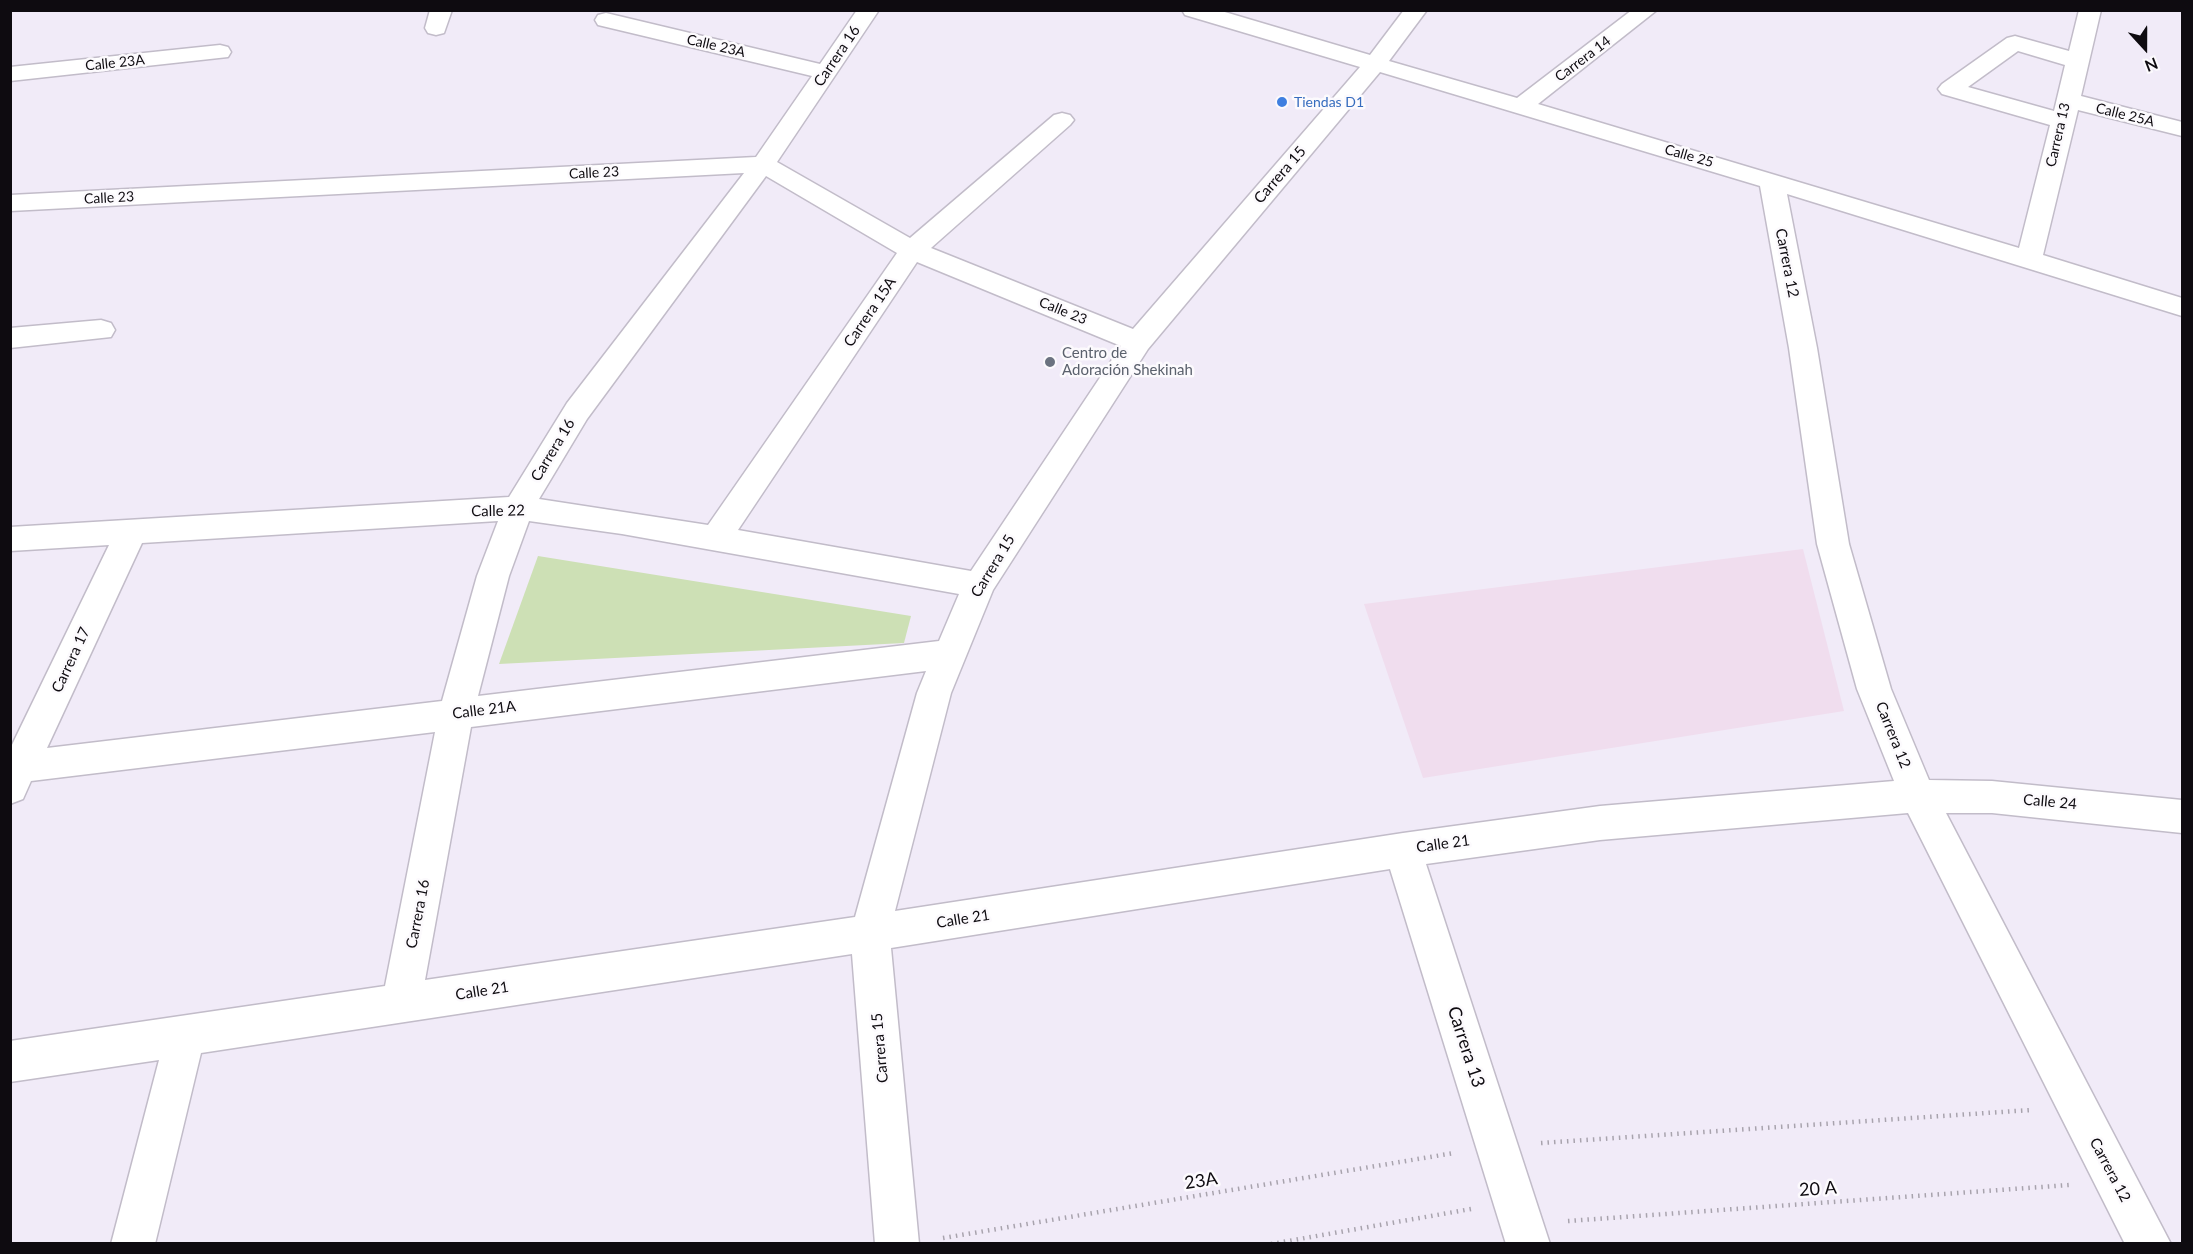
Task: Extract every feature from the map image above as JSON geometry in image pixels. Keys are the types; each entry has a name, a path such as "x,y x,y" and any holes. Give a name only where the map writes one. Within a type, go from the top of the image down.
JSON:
{"street":[{"name":"Carrera 16","path":"401,1004 456,713 493,576 518,508 576,411 763,164 868,10"},
{"name":"Calle 25","path":"1193,10 1772,181 2182,307"},
{"name":"Carrera 15","path":"915,1242 870,933 934,693 948,654 979,585 1138,342 1374,65 1416,10"},
{"name":"Carrera 14","path":"1520,107 1646,10"},
{"name":"Carrera 13","path":"2029,261 2090,10"},
{"name":"Calle 23A","path":"606,20 826,72"},
{"name":"Calle 25A","path":"2077,61 2015,43 1950,88 2064,110 2182,129"},
{"name":"Calle 23A","path":"10,74 220,52"},
{"name":"Carrera 15A","path":"716,539 912,250 1062,120"},
{"name":"Calle 23","path":"10,203 763,164 912,250 1138,342"},
{"name":"Carrera 12","path":"1772,181 1803,348 1833,544 1874,689 1918,796 2076,1107 2149,1244"},
{"path":"10,338 100,330"},
{"name":"Calle 22","path":"10,539 518,508 622,522 979,585"},
{"name":"Carrera 17","path":"15,777 132,531"},
{"name":"Calle 21A","path":"15,777 456,713 948,654"},
{"name":"Calle 24","path":"1918,796 1992,797 2182,816"},
{"name":"Calle 21","path":"10,1062 870,933 1403,850 1600,823 1918,796"},
{"name":"Carrera 13","path":"1403,850 1522,1223"},
{"path":"133,1244 185,1035"}],"path":[{"path":"1498,1146 2076,1107"},
{"name":"23A","path":"915,1242 1498,1146"},
{"name":"20 A","path":"1522,1223 2116,1181"},
{"path":"1271,1244 1522,1223"}],"shaded area":[{"path":"1803,549 1844,711 1423,778 1364,604"}],"green space":[{"path":"538,556 911,616 904,643 499,664"}],"place":[{"name":"Tiendas D1","path":"1282,102"},
{"name":"Centro de Adoración Shekinah","path":"1050,362"}]}
